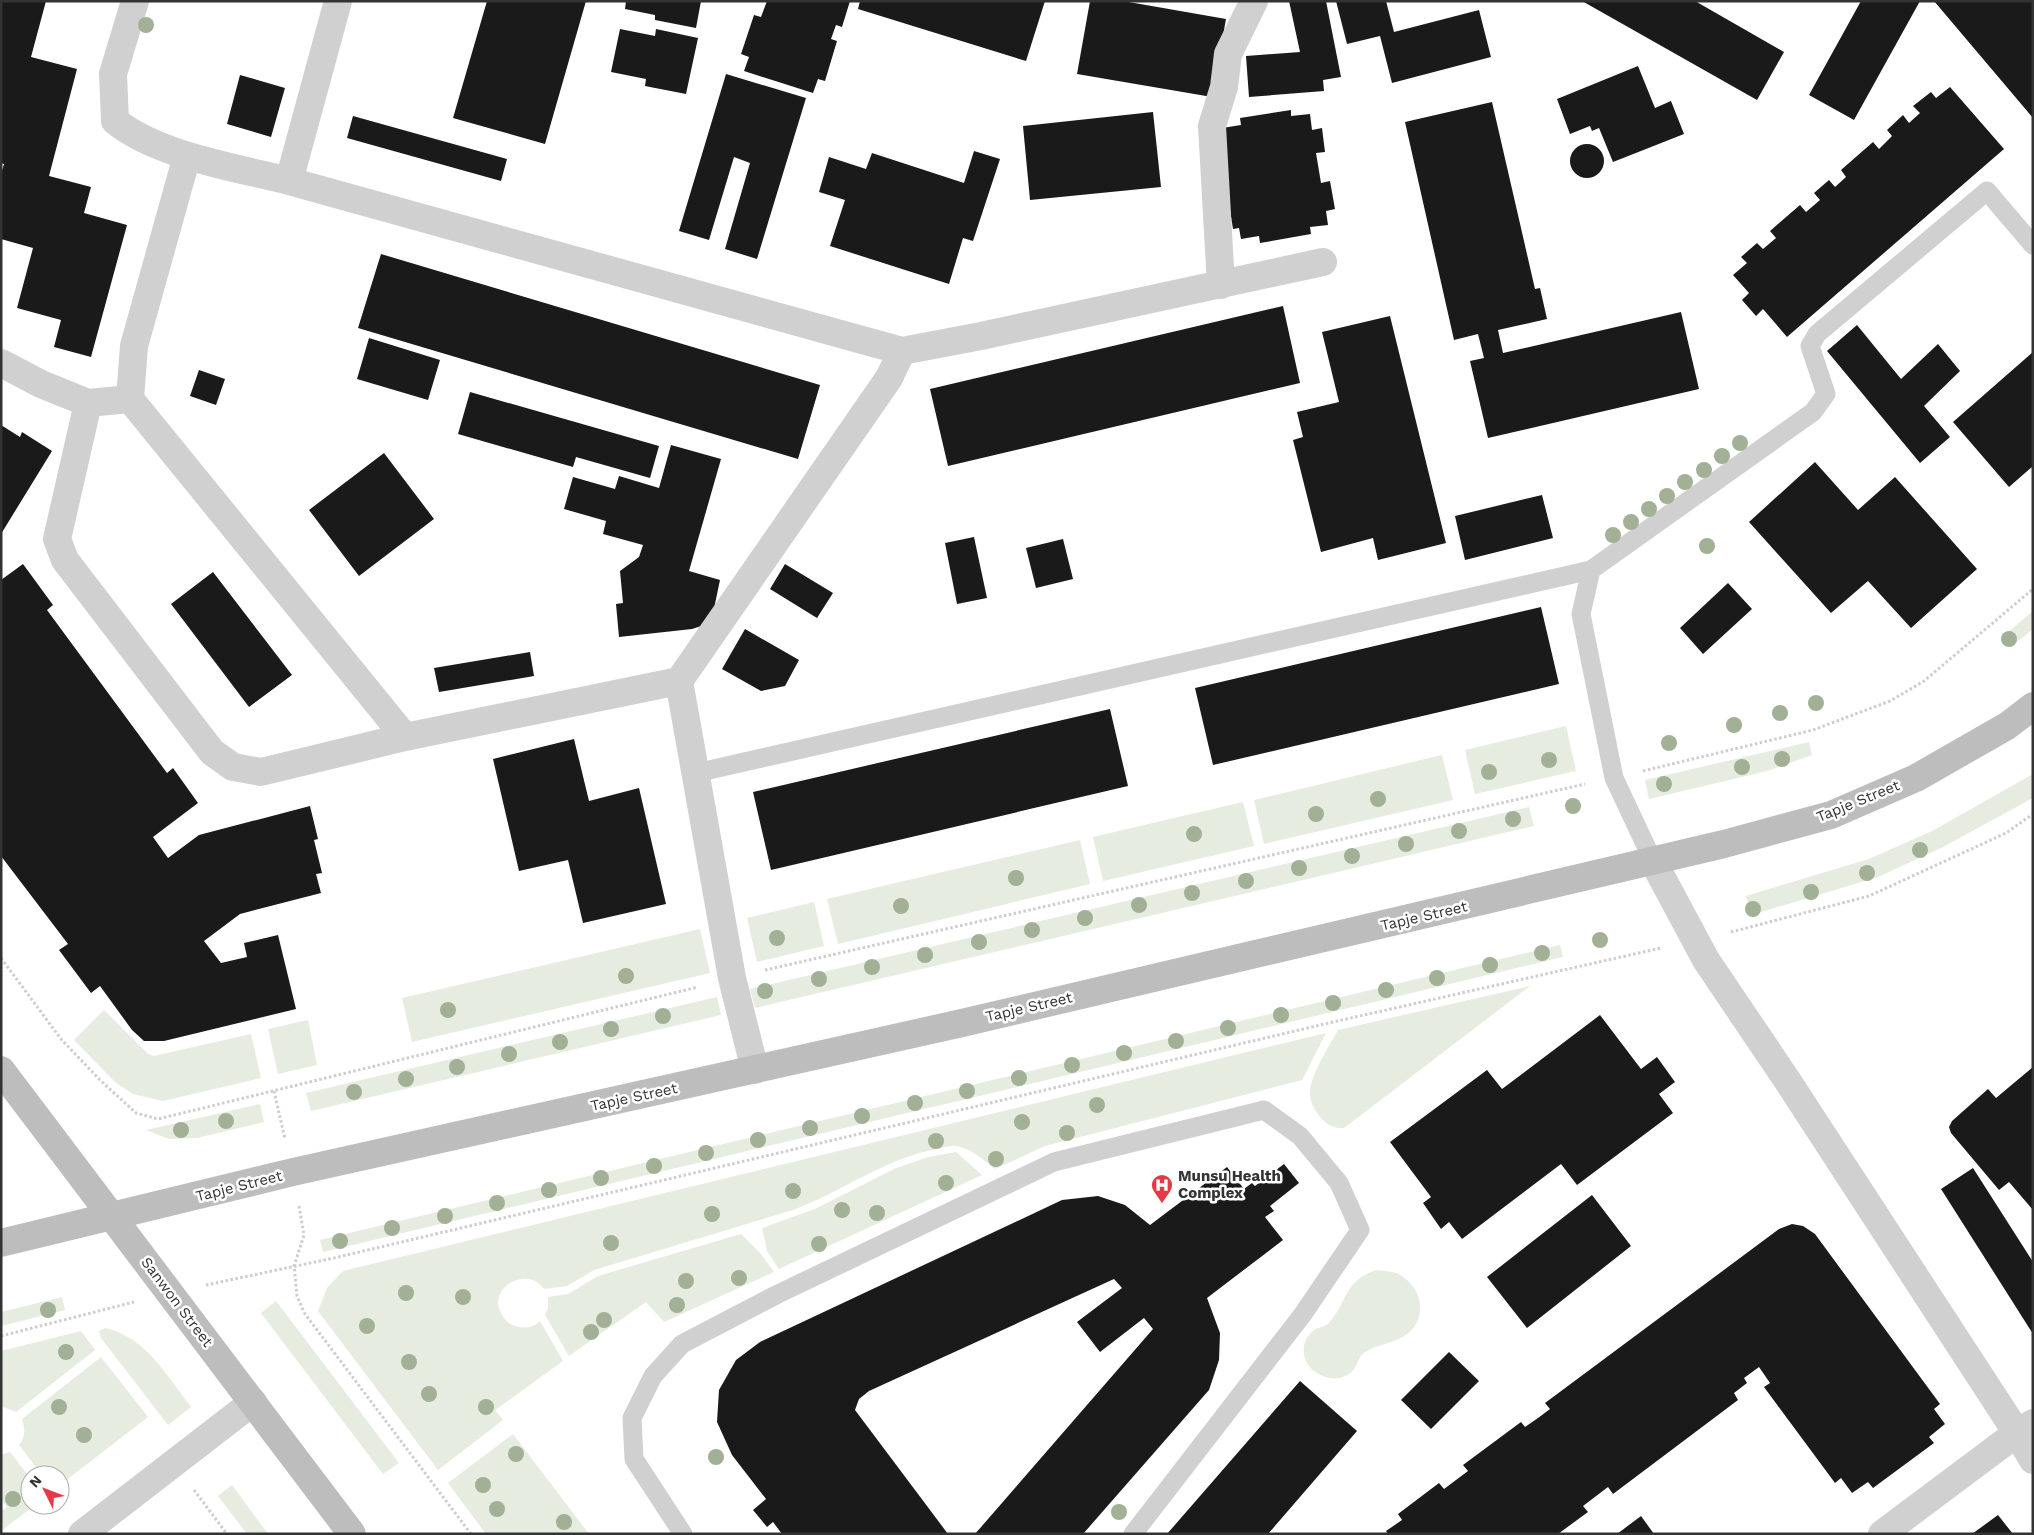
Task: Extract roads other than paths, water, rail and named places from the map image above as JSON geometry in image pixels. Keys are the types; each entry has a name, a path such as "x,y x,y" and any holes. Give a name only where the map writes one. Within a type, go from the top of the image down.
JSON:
{"main road":[{"name":"Tapje Street","path":"1,1243 293,1172 755,1070 1539,889 1724,844 1831,815 1916,778 2008,726 2033,706"},
{"name":"Sanwon Street","path":"1,1070 352,1534"}],"street":[{"path":"135,1 113,74 115,121 129,132 187,156 289,180 902,351 1323,262"},
{"path":"1221,284 1212,126 1224,87 1228,54 1254,1"},
{"path":"289,180 331,3"},
{"path":"187,156 134,346 130,399 405,737"},
{"path":"88,403 62,513 58,539 65,560 212,752 233,767 262,772 405,737 678,681 889,378 902,351"},
{"path":"1,363 41,384 88,403 130,399"},
{"path":"678,681 732,978 755,1070"},
{"path":"1653,861 1706,960 2025,1428 2033,1460"},
{"path":"82,1534 253,1402"},
{"path":"1882,1534 2025,1428"}],"lane":[{"path":"696,773 1591,570 1813,412 1826,394 1810,346 1817,334 1987,191 2033,245"},
{"path":"1591,570 1582,614 1614,778 1653,861"},
{"path":"683,1534 634,1459 632,1418 653,1376 682,1344 778,1294 1054,1162 1264,1110 1300,1136 1340,1183 1360,1230 1303,1314 1133,1534"}],"place":[{"name":"Munsu Health Complex","path":"1162,1204"}]}
